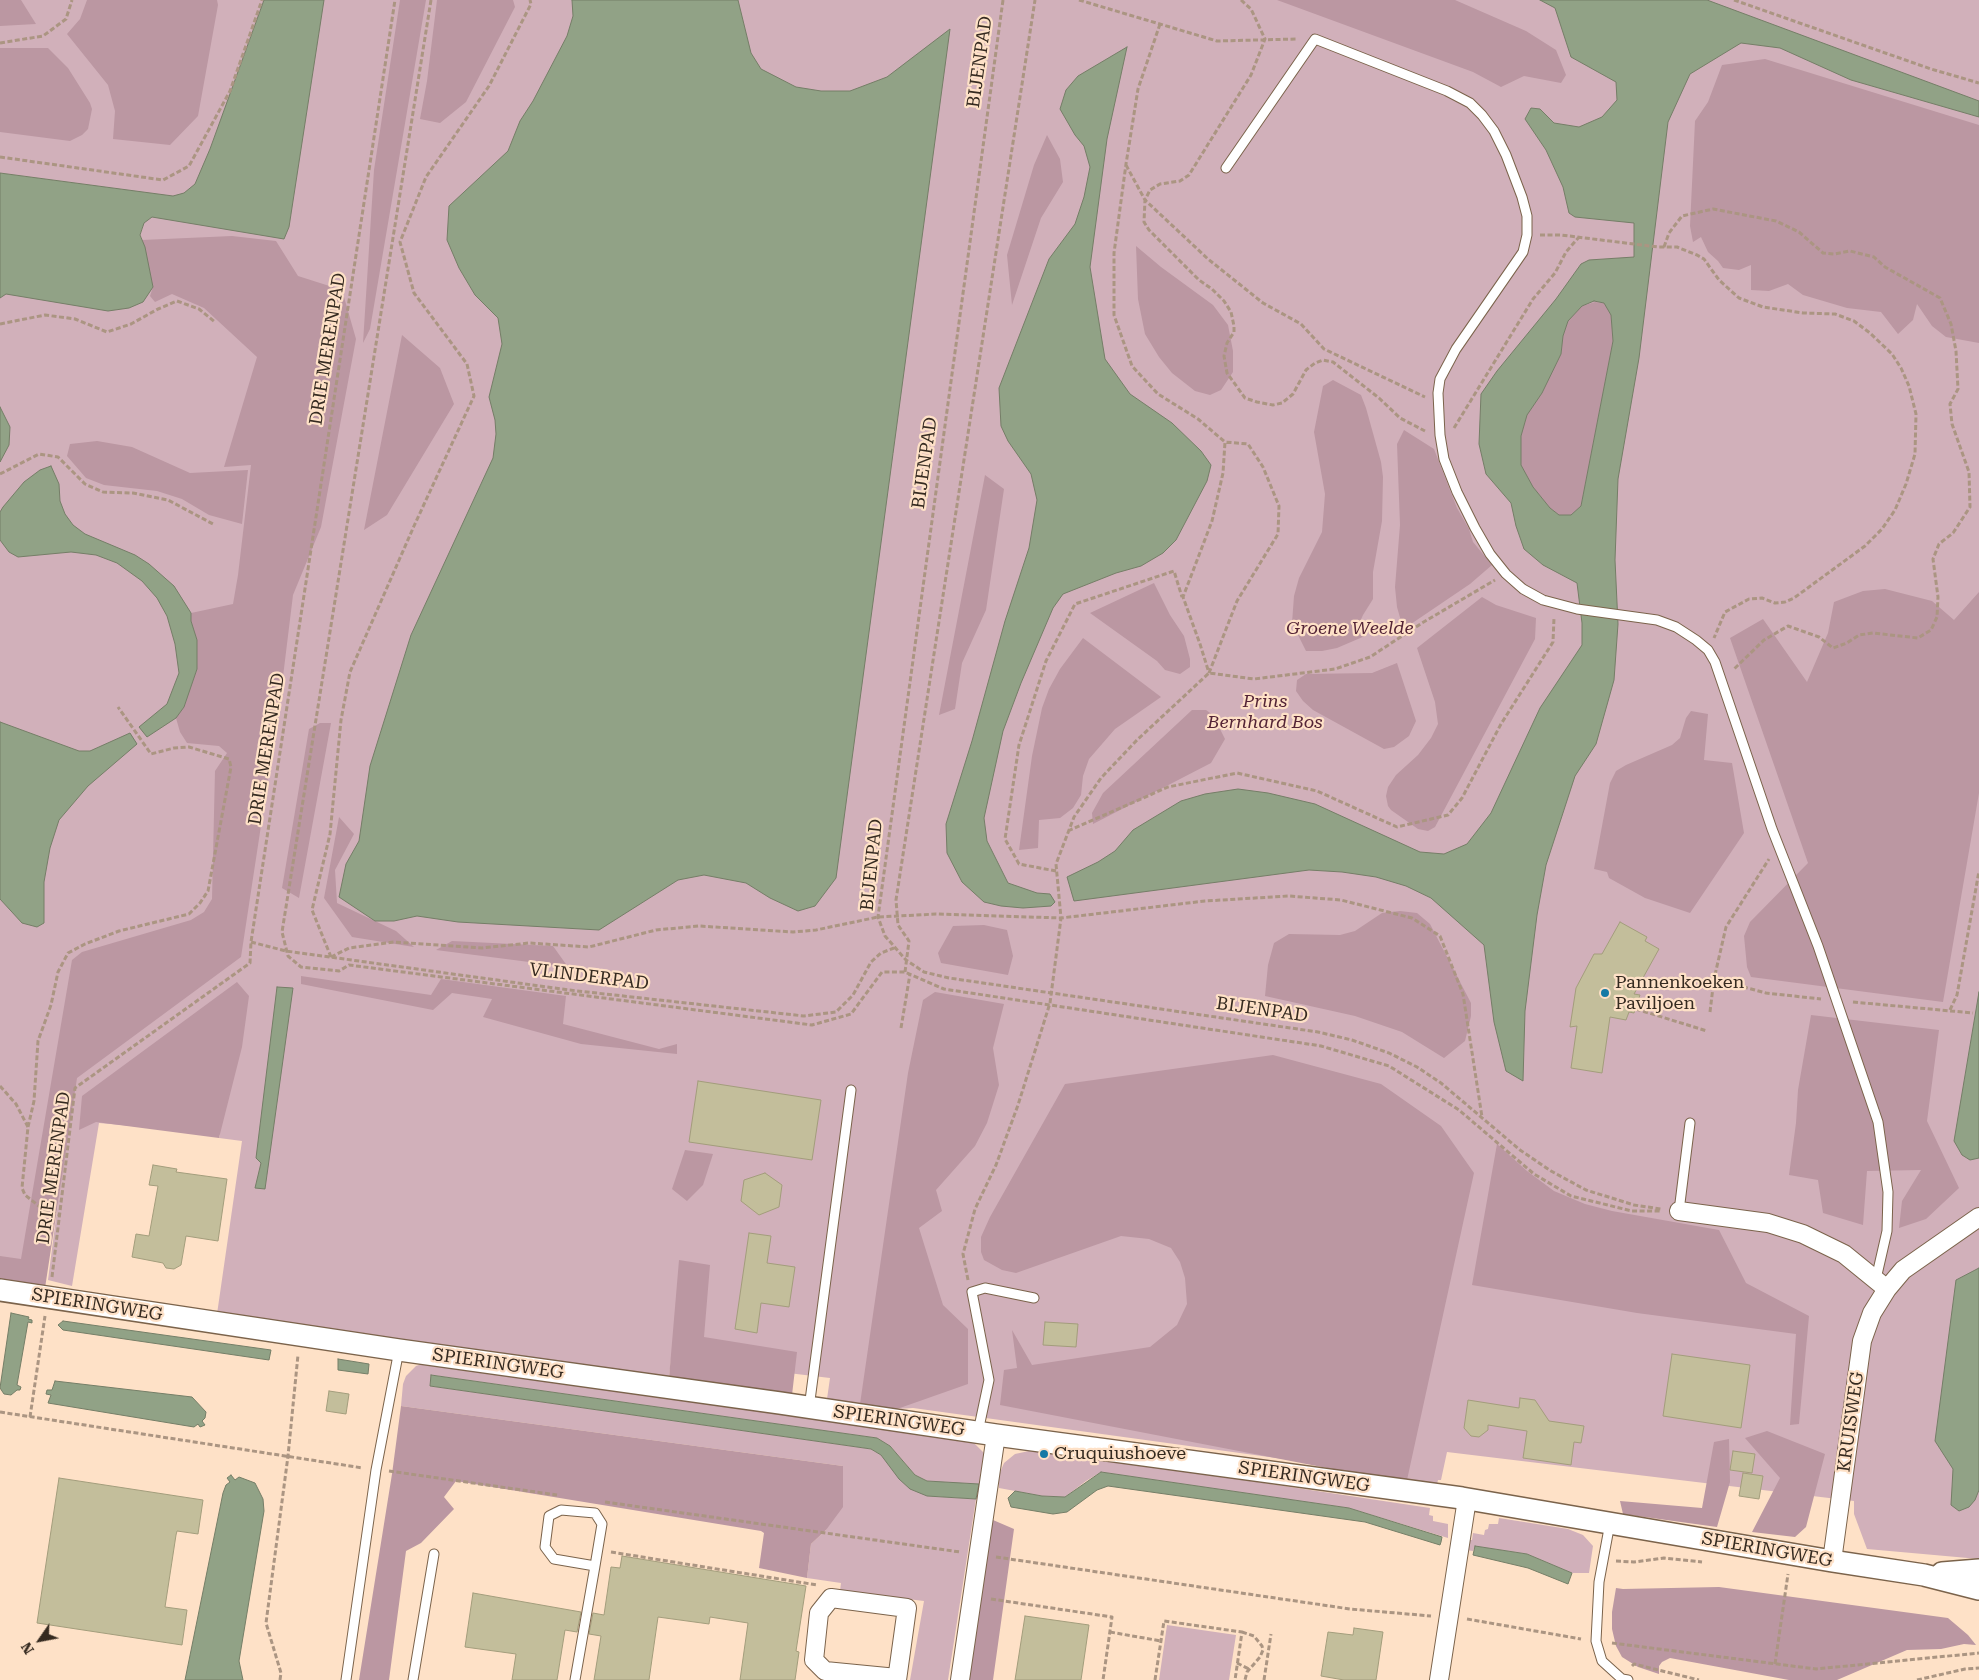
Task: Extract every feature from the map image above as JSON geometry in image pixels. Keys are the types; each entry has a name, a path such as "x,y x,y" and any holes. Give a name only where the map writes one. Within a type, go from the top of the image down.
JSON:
{"street":[{"path":"1679,1211 1768,1223 1803,1234 1844,1254 1882,1284"},
{"name":"KRUISWEG","path":"1832,1561 1862,1341 1882,1284 1979,1217"},
{"name":"SPIERINGWEG","path":"0,1290 300,1336 987,1434 1467,1499 1832,1561 1924,1574 1979,1589"},
{"path":"960,1680 980,1554 987,1434"},
{"path":"1439,1680 1467,1499"},
{"name":"SPIERINGWEG","path":"1924,1574 1979,1570"},
{"path":"831,1598 907,1608 897,1679 825,1671 814,1660 819,1613 831,1598"}],"lane":[{"path":"1226,168 1315,39 1448,91 1470,103 1494,131 1506,155 1522,198 1527,216 1527,235 1523,252 1456,349 1440,378 1438,393 1440,435 1444,459 1457,492 1490,554 1506,574 1523,589 1543,600 1577,609 1657,620 1676,627 1708,650 1715,662 1772,829 1818,946 1878,1122 1888,1192 1887,1231 1882,1284"},
{"path":"809,1408 851,1090"},
{"path":"1679,1211 1690,1122"},
{"path":"987,1434 989,1380 972,1292 985,1288 1034,1298"},
{"path":"346,1680 376,1470 399,1350"},
{"path":"576,1680 598,1550 602,1524 595,1512 561,1510 549,1516 545,1547 554,1560 595,1566"},
{"path":"1610,1523 1599,1582 1596,1641 1602,1661 1625,1679"},
{"path":"413,1680 434,1554"}],"path":[{"path":"0,43 43,36 66,19 72,0"},
{"path":"0,157 163,180 189,166 230,91 262,0"},
{"name":"DRIE MERENPAD","path":"30,1417 60,1215 75,1088 250,963 251,942 395,0"},
{"path":"431,0 283,922 282,932 288,956 301,967 339,971 349,965 812,1025 851,1014 882,972 905,972 944,989 1321,1046 1389,1066 1459,1110 1534,1174 1571,1196 1632,1211 1679,1211"},
{"path":"530,0 531,4 489,86 426,177 400,242 414,293 467,364 474,396 350,672 341,720 330,834 312,910 331,957 349,948 394,942 482,948 529,943 589,947 656,930 699,926 793,932 816,930 878,917 936,914 1061,918 1205,901 1289,896 1341,900 1412,918 1440,936 1463,994 1482,1117"},
{"name":"BIJENPAD","path":"1003,0 878,917 885,936 906,960 924,972 949,978 1318,1032 1352,1040 1389,1053 1417,1067 1441,1083 1520,1150 1551,1171 1586,1190 1634,1205 1679,1211"},
{"path":"905,972 909,941 898,925 896,900 1035,0"},
{"path":"1079,0 1216,41 1315,39"},
{"path":"1241,0 1251,10 1265,40 1251,75 1189,175 1180,181 1160,184 1150,190 1144,200 1144,222 1149,230 1199,280 1224,301 1231,312 1234,332 1227,343 1224,356 1227,373 1245,398 1273,405 1282,403 1293,394 1306,370 1323,360 1333,362 1379,398 1400,418 1429,433 1440,435 1453,430 1514,328 1533,299 1555,273 1566,252 1579,237"},
{"path":"1734,0 1931,69 1979,83"},
{"path":"972,1292 963,1254 975,1209 996,1165 1018,1105 1050,1004 1061,918 1056,864 1074,816 1101,778 1137,740 1209,674 1237,600 1278,534 1279,506 1263,467 1248,444 1225,442 1198,419 1158,394 1132,366 1114,315 1114,253 1126,164 1138,89 1160,24"},
{"path":"1126,164 1144,200 1208,259 1263,303 1301,324 1324,349 1439,404"},
{"path":"1664,247 1669,233 1682,216 1713,209 1776,221 1799,232 1824,253 1834,254 1850,251 1874,257 1886,267 1940,298 1952,324 1956,351 1958,390 1950,404 1952,424 1969,472 1970,507 1953,533 1939,544 1933,559 1938,597 1937,616 1931,630 1918,638 1873,632 1859,635 1847,643 1834,648 1819,637 1788,626 1764,640 1722,682"},
{"path":"1527,235 1579,237 1658,247 1677,247 1704,259 1719,280 1739,298 1763,307 1803,313 1835,314 1854,321 1892,354 1909,386 1916,414 1915,454 1906,484 1895,510 1882,529 1865,546 1794,598 1776,603 1762,598 1749,599 1725,612 1708,650"},
{"path":"0,324 46,314 75,319 107,332 131,324 158,309 177,302 199,309 215,322"},
{"path":"1182,597 1212,521 1223,473 1225,442"},
{"path":"0,474 39,454 58,457 85,484 103,492 133,493 168,500 213,524"},
{"path":"1056,871 1019,864 1005,839 1019,745 1046,661 1075,604 1174,571 1209,674"},
{"path":"1209,674 1254,679 1335,668 1370,657 1422,623 1506,574"},
{"path":"1068,831 1168,787 1237,773 1317,791 1397,827 1448,815 1462,798 1501,724 1553,642 1555,603"},
{"path":"60,1215 44,1210 36,1205 25,1195 22,1188 28,1127 34,1101 38,1040 51,1005 58,972 68,953 85,944 119,931 189,914 200,903 208,891 231,767 230,759 189,747 174,748 151,754 118,707"},
{"path":"1710,1012 1714,980 1726,927 1769,859 1772,829"},
{"path":"1950,1010 1957,996 1979,871"},
{"name":"VLINDERPAD","path":"251,942 286,951 569,990 804,1016 836,1012 853,995 871,962 881,953 894,948"},
{"path":"901,1028 910,974"},
{"path":"1636,1009 1707,1031"},
{"path":"1957,1011 1973,1013"},
{"path":"0,1086 16,1104 28,1127"},
{"path":"280,1680 281,1673 266,1623 288,1456 300,1336"},
{"path":"0,1412 376,1470 564,1496"},
{"path":"604,1502 980,1554 1350,1609 1449,1616 1596,1641 1816,1669 1979,1653"},
{"path":"598,1550 829,1587 831,1598"},
{"name":"SPIERINGWEG","path":"1603,1561 1634,1562 1664,1558 1710,1563"},
{"name":"SPIERINGWEG","path":"1775,1664 1788,1576 1778,1574"},
{"path":"973,1596 1112,1617 1103,1680"},
{"path":"1155,1680 1164,1621 1242,1632 1254,1636 1263,1650 1260,1657 1249,1669 1245,1680"},
{"path":"1110,1632 1161,1641"},
{"path":"1234,1680 1242,1632"},
{"path":"1264,1680 1271,1634"},
{"path":"1263,1650 1268,1651"},
{"path":"1237,1663 1249,1669"},
{"path":"1625,1679 1634,1664 1699,1680"},
{"path":"1917,1680 1965,1669 1979,1668"}],"green space":[{"name":"Groene Weelde","path":"0,0 1979,0 1979,1559 1867,1549 1854,1514 1854,1501 1447,1452 1441,1480 1438,1480 1437,1484 1407,1480 1407,1476 913,1408 897,1409 901,1408 827,1399 830,1378 671,1359 669,1378 217,1314 242,1141 219,1138 220,1134 99,1123 72,1286 48,1280 78,1047 80,991 43,1284 0,1277 0,214 142,239 140,235 143,227 125,190 0,173"},
{"path":"0,0 21,0 36,24 0,26"},
{"path":"87,0 217,0 218,5 198,116 170,145 113,139 115,111 108,85 67,34 80,19"},
{"path":"400,0 426,0 370,329 363,343 374,170"},
{"path":"437,0 513,0 515,7 466,102 440,123 420,119 427,81"},
{"path":"1277,0 1455,0 1526,31 1556,50 1566,75 1561,83 1524,76 1501,87 1473,72"},
{"path":"0,48 48,48 68,68 90,103 92,109 88,129 82,135 70,141 0,132"},
{"path":"1765,59 1979,125 1979,343 1946,337 1932,326 1917,304 1913,320 1898,334 1881,312 1847,308 1803,295 1788,284 1769,291 1751,290 1751,265 1739,270 1723,268 1708,252 1701,237 1693,242 1690,226 1695,121 1708,102 1722,65"},
{"path":"1047,135 1060,159 1063,182 1041,218 1012,305 1007,255 1034,165"},
{"path":"232,236 276,241 298,276 342,290 356,339 321,527 293,595 280,701 241,957 77,1078 45,1288 0,1281 0,1256 21,1259 72,960 82,952 191,920 204,912 212,899 215,771 227,753 219,746 187,743 180,732 176,718 184,707 197,669 197,640 191,621 191,613 233,604 251,465 224,467 257,357 204,308 172,294 155,302 150,296 153,287 142,240"},
{"path":"1136,246 1213,305 1228,325 1233,351 1233,372 1221,390 1210,395 1195,391 1172,373 1159,357 1145,334 1138,299"},
{"path":"1595,302 1604,303 1611,314 1613,341 1581,506 1571,515 1559,515 1550,508 1533,487 1521,465 1521,436 1527,415 1542,393 1561,354 1563,336 1568,321 1582,306"},
{"path":"402,335 440,368 454,404 387,515 364,530"},
{"path":"1333,380 1361,395 1366,408 1381,462 1383,477 1382,521 1373,572 1373,599 1358,626 1365,636 1337,648 1322,651 1306,651 1292,623 1294,596 1299,578 1322,532 1325,494 1314,432 1323,386"},
{"path":"1404,430 1434,449 1457,508 1469,529 1473,542 1492,565 1470,584 1408,626 1404,625 1401,621 1397,607 1395,587 1400,525 1397,444"},
{"path":"97,441 132,447 190,473 248,470 242,524 209,515 182,499 157,491 104,485 86,478 67,456 70,444"},
{"path":"985,475 1004,489 986,610 962,663 955,709 939,715"},
{"path":"1154,583 1170,615 1184,636 1190,659 1190,667 1180,674 1165,670 1157,661 1090,613"},
{"path":"1885,589 1932,601 1954,620 1979,592 1979,793 1943,1002 1751,977 1747,967 1744,936 1750,922 1808,863 1730,638 1763,619 1807,682 1828,633 1834,602 1863,591"},
{"path":"1482,597 1496,605 1536,618 1535,639 1435,827 1428,831 1418,829 1391,810 1386,796 1388,787 1396,775 1418,755 1431,738 1438,724 1435,702 1417,648"},
{"path":"1083,638 1161,697 1115,729 1089,759 1083,776 1081,795 1073,808 1060,818 1039,820 1038,848 1019,850 1032,756 1042,708 1049,689 1060,669"},
{"path":"1397,663 1416,721 1409,736 1394,747 1384,749 1313,710 1296,691 1297,680 1306,674 1372,673"},
{"path":"1192,710 1206,710 1213,715 1225,739 1211,763 1093,824 1092,813 1103,793"},
{"path":"1691,711 1708,714 1704,760 1732,763 1744,833 1690,913 1645,898 1609,878 1607,872 1594,869 1610,783 1616,771 1672,745 1680,738 1686,718"},
{"path":"320,723 331,723 299,898 282,888 309,729"},
{"path":"339,817 354,834 335,870 337,903 396,931 414,947 352,937 324,898"},
{"path":"1400,911 1417,913 1430,924 1471,1003 1471,1016 1465,1041 1444,1058 1402,1032 1355,1016 1265,996 1268,965 1274,943 1289,934 1340,935 1355,931 1382,913"},
{"path":"984,925 1007,930 1013,956 1008,975 941,963 938,953 953,926"},
{"path":"452,941 553,946 568,967 436,950"},
{"path":"301,976 431,995 441,979 566,996 563,1024 659,1049 677,1044 677,1054 581,1044 483,1017 492,999 452,993 433,1010 301,984"},
{"path":"237,982 249,996 242,1047 219,1138 96,1122 79,1130 82,1096"},
{"path":"935,992 1004,1004 993,1048 999,1085 987,1123 975,1146 936,1190 942,1211 919,1228 943,1305 968,1329 968,1384 897,1409 860,1404 908,1073 923,1000"},
{"path":"1811,1015 1939,1030 1927,1121 1959,1188 1926,1219 1899,1228 1902,1201 1921,1170 1867,1171 1863,1225 1823,1213 1818,1180 1789,1175 1798,1090"},
{"path":"1273,1055 1381,1084 1441,1126 1474,1173 1407,1480 1348,1472 1000,1405 1004,1370 1017,1368 1012,1330 1032,1365 1150,1347 1177,1325 1187,1304 1185,1278 1180,1262 1171,1248 1149,1239 1121,1236 1016,1273 1002,1270 984,1260 981,1252 981,1237 990,1217 1065,1084"},
{"path":"1497,1144 1527,1171 1554,1191 1585,1204 1612,1211 1719,1230 1746,1283 1809,1316 1799,1424 1790,1425 1796,1334 1637,1313 1472,1285"},
{"path":"685,1150 713,1154 703,1185 687,1201 672,1189"},
{"path":"679,1260 710,1265 704,1337 797,1352 792,1395 669,1378"},
{"path":"428,1362 971,1440 984,1453 979,1484 927,1481 915,1475 890,1446 877,1438 432,1375 430,1386 871,1449 881,1455 928,1496 976,1499 948,1680 910,1680 924,1601 840,1591 841,1583 807,1578 811,1544 826,1530 843,1466 401,1406 403,1384 406,1376 416,1366"},
{"path":"401,1406 843,1466 843,1507 826,1530 811,1544 807,1578 759,1568 764,1533 761,1531 456,1481 444,1497 454,1509 421,1543 406,1551 389,1680 359,1680"},
{"path":"1767,1431 1825,1454 1806,1527 1795,1537 1752,1532 1780,1478 1745,1438"},
{"path":"1729,1439 1730,1482 1717,1527 1623,1514 1620,1501 1702,1508 1714,1442"},
{"path":"1029,1451 1084,1456 1430,1508 1429,1515 1433,1516 1433,1521 1448,1524 1448,1538 1349,1508 1101,1472 1065,1497 1042,1496 999,1488 999,1475 1004,1463 1015,1454"},
{"path":"1499,1518 1568,1529 1583,1535 1593,1546 1589,1573 1572,1573 1527,1554 1475,1546 1473,1551 1466,1550 1468,1540 1472,1540 1473,1533 1484,1535 1489,1524 1498,1524"},
{"path":"993,1520 1014,1529 993,1680 968,1680 983,1575"},
{"path":"1719,1587 1948,1618 1968,1635 1976,1645 1964,1644 1941,1649 1907,1650 1837,1680 1789,1680 1670,1658 1659,1666 1659,1674 1638,1667 1622,1657 1616,1646 1612,1629 1612,1612 1616,1588"},
{"path":"1167,1625 1236,1635 1229,1680 1159,1680"}],"shaded area":[{"path":"264,0 324,0 289,227 284,239 152,217 144,223 140,235 145,247 153,287 143,302 129,308 108,311 6,294 0,298 0,173 173,196 184,193 195,184 210,149"},
{"path":"572,0 738,0 751,53 761,69 796,87 821,91 850,91 887,77 950,29 836,878 815,906 798,911 770,898 746,883 704,875 678,880 599,930 458,922 417,916 394,921 375,921 339,897 346,864 359,841 370,766 411,635 493,458 496,434 495,420 489,397 502,344 498,318 475,295 459,268 447,240 449,206 508,151 520,121 533,101 567,36 573,16"},
{"path":"1540,0 1707,0 1979,101 1979,117 1851,80 1780,48 1741,43 1690,74 1668,122 1639,358 1618,479 1615,560 1618,624 1614,680 1596,744 1575,776 1546,865 1537,915 1525,1011 1523,1081 1506,1071 1494,1022 1484,945 1431,898 1406,886 1376,877 1309,870 1074,901 1067,877 1098,862 1115,851 1133,830 1181,801 1205,794 1238,789 1268,793 1315,804 1420,852 1444,854 1467,844 1491,813 1540,708 1582,645 1582,623 1577,583 1543,565 1524,549 1511,503 1486,474 1479,444 1481,394 1497,371 1556,299 1581,264 1589,260 1634,257 1634,223 1575,217 1569,213 1563,187 1546,150 1525,119 1531,108 1540,109 1554,123 1579,127 1602,117 1617,100 1616,82 1571,57 1555,8","holes":["1594,301 1604,303 1611,315 1613,341 1581,506 1571,515 1559,515 1550,508 1533,487 1521,465 1521,436 1527,415 1542,393 1561,354 1563,336 1568,321 1582,306"]},
{"path":"1127,47 1107,139 1090,267 1105,359 1130,394 1172,423 1201,451 1211,465 1207,481 1176,540 1163,553 1141,566 1116,573 1063,594 1053,608 1003,731 984,818 987,841 1008,883 1037,893 1050,894 1055,902 1051,906 1023,908 1001,906 984,902 962,882 947,853 946,824 972,741 1005,621 1029,548 1037,500 1031,474 1008,441 1001,426 999,388 1049,259 1075,224 1084,197 1090,167 1084,146 1075,135 1060,109 1066,90 1078,76"},
{"path":"0,407 10,427 9,445 0,462"},
{"path":"51,466 59,484 60,501 65,514 73,525 85,534 135,555 149,564 174,586 191,613 191,621 197,640 197,669 184,707 176,718 147,737 139,727 167,704 179,673 175,644 167,616 157,598 142,581 117,563 96,555 71,552 18,557 9,552 0,540 0,512 3,507 24,482 40,470"},
{"path":"0,722 79,751 90,751 130,733 137,744 88,786 59,820 50,848 44,882 44,923 37,927 22,923 0,899"},
{"path":"277,987 293,988 265,1189 255,1188 261,1163 256,1158"},
{"path":"1979,992 1979,1158 1970,1160 1962,1155 1954,1141"},
{"path":"1979,1268 1979,1490 1975,1500 1969,1507 1959,1511 1951,1505 1953,1469 1935,1441 1956,1280"},
{"path":"11,1313 29,1317 28,1319 32,1320 32,1323 28,1322 17,1385 21,1387 20,1390 11,1395 4,1394 0,1388"},
{"path":"63,1321 271,1350 269,1360 63,1330 58,1325"},
{"path":"338,1359 369,1364 368,1374 338,1370"},
{"path":"431,1375 877,1438 890,1446 915,1475 927,1481 979,1484 976,1499 927,1496 910,1489 899,1479 881,1455 871,1449 430,1386"},
{"path":"55,1381 192,1397 206,1412 205,1418 202,1421 205,1425 200,1427 198,1424 194,1427 48,1403 51,1395 46,1394 47,1390 52,1390"},
{"path":"1101,1472 1349,1508 1442,1537 1440,1545 1365,1522 1108,1486 1097,1490 1067,1512 1053,1514 1011,1507 1008,1498 1015,1491 1042,1496 1065,1497"},
{"path":"231,1475 235,1480 239,1477 255,1483 263,1499 264,1511 239,1661 243,1680 185,1680 223,1493 226,1485 230,1482 227,1478"},
{"path":"1475,1546 1527,1554 1572,1573 1568,1584 1528,1568 1473,1555"}],"building":[{"path":"1620,922 1647,937 1645,941 1659,949 1634,994 1640,995 1634,1013 1629,1012 1626,1020 1610,1017 1602,1073 1571,1068 1577,1026 1570,1027 1576,988 1594,954 1602,954"},
{"path":"698,1081 821,1100 812,1160 689,1142"},
{"path":"153,1165 177,1169 176,1172 227,1179 218,1241 186,1236 181,1265 174,1269 166,1268 163,1263 132,1257 136,1234 149,1236 158,1186 149,1185"},
{"path":"765,1173 782,1185 779,1207 759,1215 741,1201 744,1180"},
{"path":"749,1233 771,1236 767,1263 795,1267 789,1307 761,1303 757,1333 735,1329"},
{"path":"1045,1322 1078,1324 1076,1347 1043,1345"},
{"path":"1672,1354 1750,1365 1741,1428 1663,1416"},
{"path":"329,1391 349,1394 346,1414 326,1411"},
{"path":"1520,1398 1535,1400 1549,1421 1584,1426 1581,1443 1574,1442 1571,1465 1523,1458 1527,1431 1488,1425 1488,1430 1479,1437 1471,1436 1464,1428 1468,1400 1519,1408"},
{"path":"1733,1451 1755,1454 1752,1473 1730,1470"},
{"path":"1743,1473 1763,1476 1759,1499 1739,1496"},
{"path":"59,1478 203,1500 198,1534 177,1531 165,1607 187,1610 182,1645 37,1623"},
{"path":"622,1556 806,1586 796,1651 799,1652 795,1680 740,1680 748,1623 710,1617 709,1624 658,1617 649,1680 594,1680 601,1636 589,1634 593,1613 604,1615 611,1567 620,1568"},
{"path":"473,1593 581,1612 577,1632 565,1630 557,1680 512,1680 516,1654 465,1647"},
{"path":"1025,1616 1089,1625 1081,1680 1015,1680"},
{"path":"1354,1628 1383,1632 1376,1680 1344,1680 1321,1676 1328,1632 1353,1635"}],"place":[{"name":"Pannenkoeken Paviljoen","path":"1605,993"},
{"name":"Cruquiushoeve","path":"1044,1454"}],"park label":[{"name":"Prins Bernhard Bos","path":"1265,712"}]}
